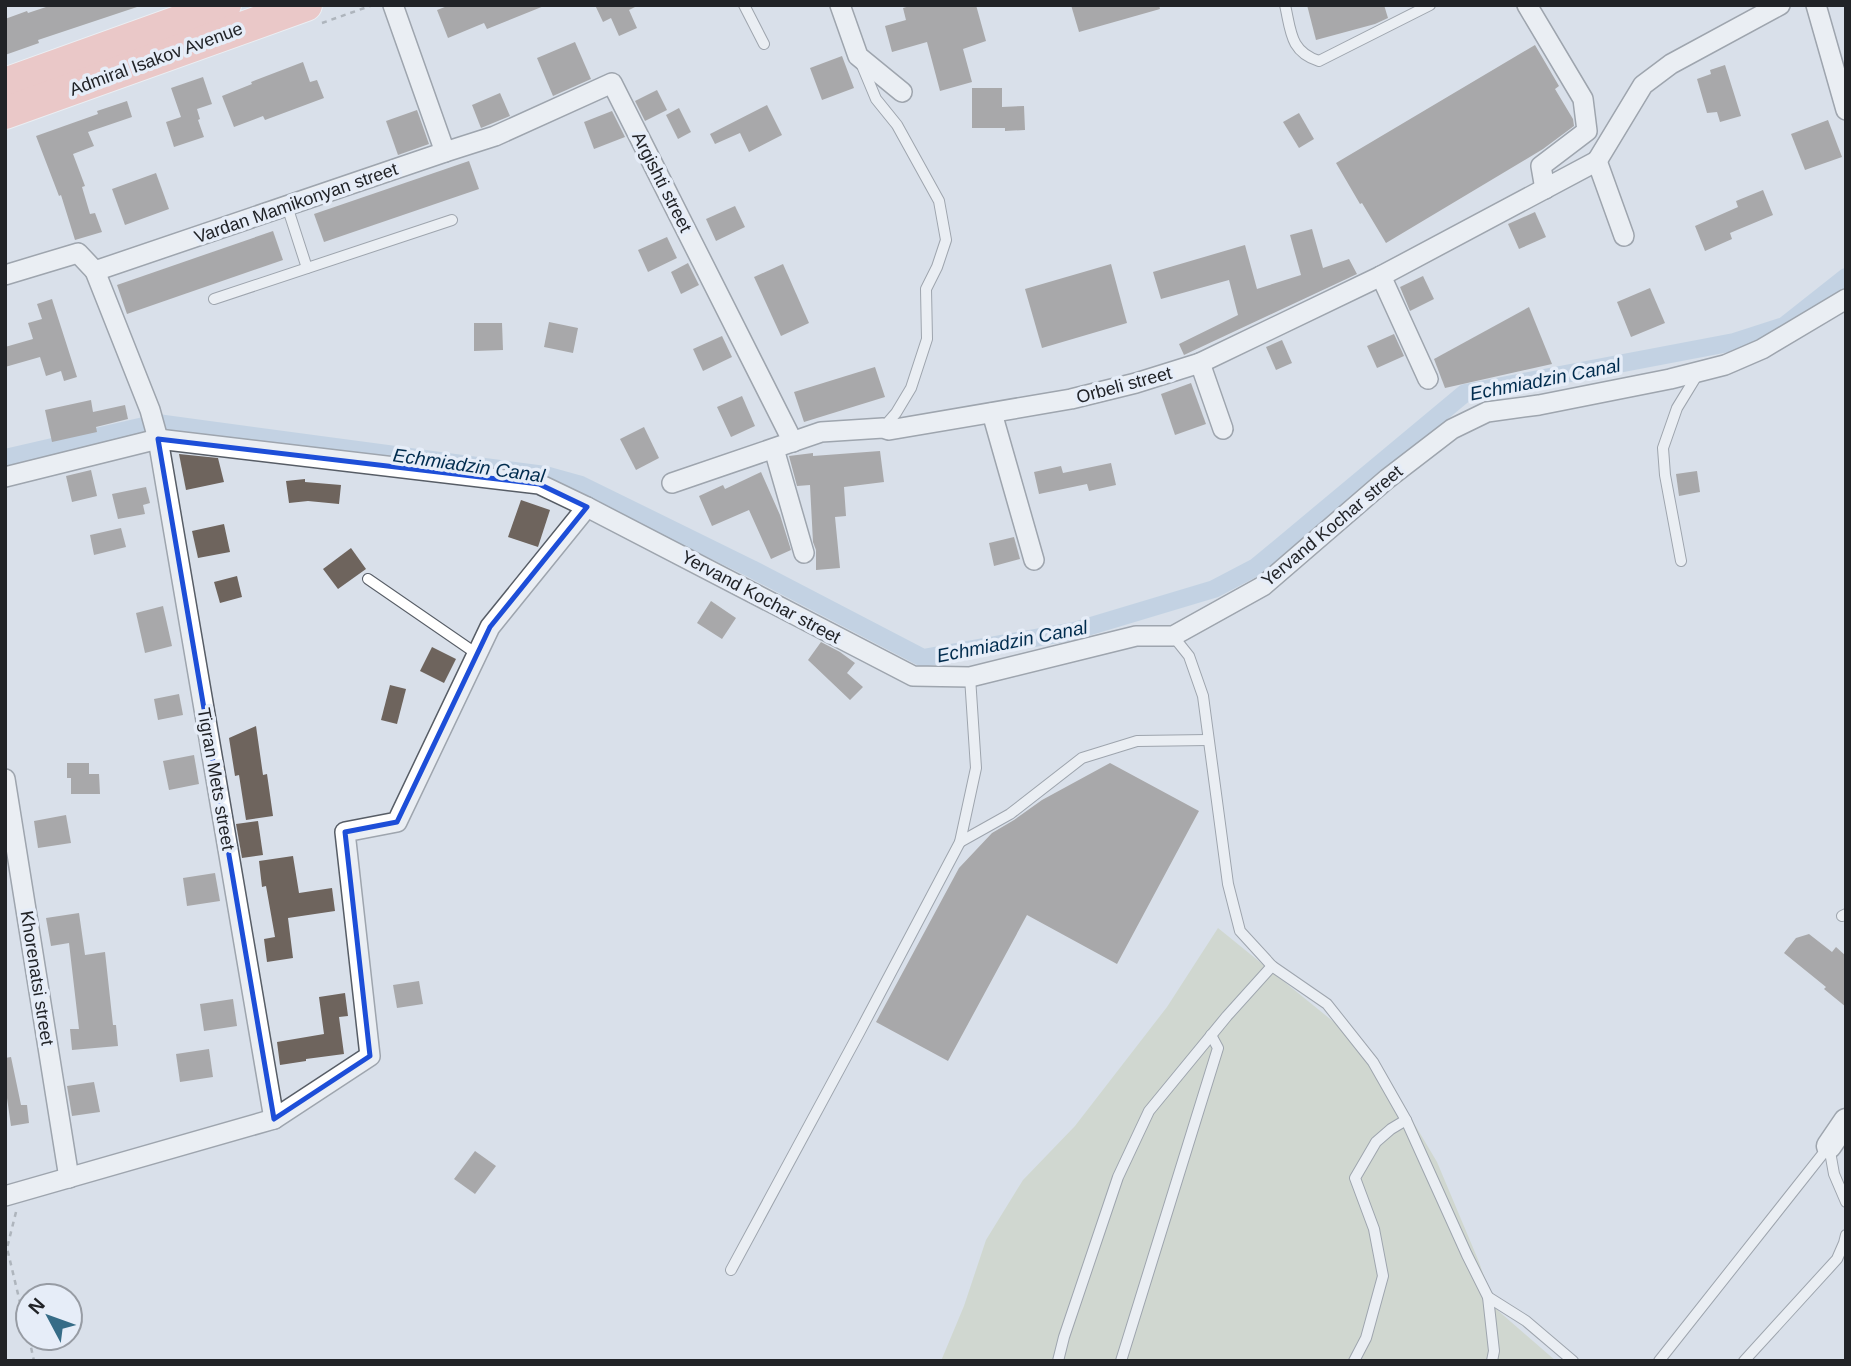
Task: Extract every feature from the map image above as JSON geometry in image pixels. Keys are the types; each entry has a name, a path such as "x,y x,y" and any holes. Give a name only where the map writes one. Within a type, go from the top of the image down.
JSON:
{"highway":[{"name":"Admiral Isakov Avenue","path":"5,84 225,5"},
{"name":"Admiral Isakov Avenue","path":"5,113 306,5"}],"street":[{"path":"393,5 445,152"},
{"path":"840,5 858,56 902,92"},
{"path":"1527,5 1583,99 1587,131 1541,166 1545,189"},
{"path":"1624,236 1597,161 1643,85 1671,64 1780,5"},
{"path":"1816,5 1846,110"},
{"name":"Argishti street","path":"445,152 495,136 612,83 793,442"},
{"name":"Vardan Mamikonyan street","path":"94,271 445,152"},
{"name":"Orbeli street","path":"671,483 821,432 883,428 889,430 1071,399 1136,383 1199,363 1381,276 1597,161"},
{"path":"5,275 78,253 94,271"},
{"name":"Tigran Mets street","path":"94,271 150,410 158,439 274,1119"},
{"path":"1381,276 1428,379"},
{"name":"Yervand Kochar street","path":"5,477 158,439 538,484 913,676 970,677 1136,636 1172,636 1263,586 1387,479 1452,429 1486,412 1539,405 1725,365 1762,349 1846,299"},
{"path":"1199,363 1223,429"},
{"path":"992,413 1034,560"},
{"path":"774,449 804,553"},
{"path":"5,1196 274,1119 370,1056 345,832 397,822 490,627 587,507"},
{"name":"Khorenatsi street","path":"5,779 69,1178"},
{"path":"1829,1146 1846,1121"}],"lane":[{"path":"744,5 764,44"},
{"path":"1285,5 1293,39 1305,57 1318,61 1430,5"},
{"path":"858,56 876,99 897,125 939,201 946,240 926,289 927,339 911,388 883,428"},
{"path":"287,206 307,268"},
{"path":"214,299 452,220"},
{"path":"1681,562 1665,475 1663,448 1677,408 1699,372"},
{"path":"368,579 477,654"},
{"path":"1172,636 1189,656 1203,696 1228,884 1240,932 1272,966 1327,1004 1373,1062 1406,1120 1488,1297 1494,1351 1492,1361"},
{"path":"731,1269 960,842 976,768 970,677"},
{"path":"960,842 1010,814 1082,758 1137,741 1208,740"},
{"path":"1058,1361 1118,1177 1149,1111 1272,966"},
{"path":"1121,1361 1218,1048 1211,1035"},
{"path":"1354,1361 1366,1338 1383,1276 1374,1229 1355,1178 1376,1142 1406,1120"},
{"path":"1829,1146 1834,1174 1846,1202"},
{"path":"1659,1361 1829,1146"},
{"path":"1744,1361 1837,1259 1846,1235"},
{"path":"1488,1297 1526,1321 1573,1361"}],"path":[{"path":"15,1282 7,1248 15,1213 40,1186"}],"highlighted area":[{"path":"158,439 539,484 587,507 490,627 397,822 345,832 370,1056 274,1119"}],"green space":[{"path":"1218,928 1340,1027 1396,1093 1437,1162 1479,1262 1495,1308 1556,1361 941,1361 964,1306 986,1240 1023,1180 1075,1126 1167,1007"}],"building":[{"path":"52,5 137,7 38,40 39,43 5,55 5,19"},
{"path":"450,5 544,6 487,29 484,23 448,38 437,10"},
{"path":"595,5 639,5 629,10 637,28 619,36 611,18 603,22"},
{"path":"913,5 976,5 986,41 963,49 972,82 940,91 927,42 892,52 885,26 906,20 903,8"},
{"path":"1071,5 1159,5 1160,9 1079,32"},
{"path":"1307,5 1384,5 1388,18 1316,40"},
{"path":"575,42 591,79 553,96 537,58"},
{"path":"1535,45 1559,86 1555,89 1573,119 1574,126 1543,149 1386,243 1336,163"},
{"path":"842,56 854,88 822,100 810,68"},
{"path":"303,62 310,82 317,80 324,98 265,120 263,116 234,127 222,96"},
{"path":"1725,65 1741,116 1720,122 1717,112 1707,113 1697,79 1711,74 1710,70"},
{"path":"203,77 212,104 197,109 204,137 174,147 166,122 181,117 171,88"},
{"path":"972,88 1002,88 1002,107 1024,106 1025,130 972,128"},
{"path":"657,90 667,110 645,121 635,101"},
{"path":"500,93 510,116 481,128 472,105"},
{"path":"127,101 132,117 88,132 94,146 73,154 85,186 82,187 90,214 95,213 102,232 75,240 61,195 59,196 36,136"},
{"path":"767,105 782,135 749,152 740,133 715,144 710,134"},
{"path":"679,108 691,132 678,139 666,115"},
{"path":"417,110 429,144 398,155 386,121"},
{"path":"612,111 625,137 594,149 584,122"},
{"path":"1299,113 1314,139 1299,148 1283,122"},
{"path":"1828,120 1842,157 1805,170 1791,134"},
{"path":"469,161 479,189 324,242 314,214"},
{"path":"156,173 169,209 125,225 112,189"},
{"path":"1763,190 1773,215 1730,233 1732,239 1705,251 1695,226 1738,207 1736,201"},
{"path":"735,206 745,227 716,241 706,219"},
{"path":"1535,212 1546,237 1519,249 1508,224"},
{"path":"1312,229 1323,268 1349,259 1357,274 1184,355 1179,344 1238,315 1229,280 1161,299 1153,272 1245,245 1257,289 1301,275 1290,235"},
{"path":"273,231 283,260 127,314 117,285"},
{"path":"667,237 677,258 648,272 638,250"},
{"path":"688,263 699,285 681,294 671,272"},
{"path":"783,264 809,323 781,336 754,277"},
{"path":"1111,264 1127,323 1042,348 1025,289"},
{"path":"1423,276 1434,299 1410,311 1400,287"},
{"path":"1650,288 1665,323 1631,337 1617,302"},
{"path":"52,299 77,377 64,381 61,371 46,376 40,357 5,367 5,347 33,339 28,323 42,319 37,304"},
{"path":"1529,307 1552,364 1445,388 1434,359"},
{"path":"549,322 578,328 573,353 544,347"},
{"path":"474,323 502,323 503,350 474,351"},
{"path":"1394,334 1404,356 1377,368 1367,346"},
{"path":"722,336 732,357 703,371 693,349"},
{"path":"1282,340 1292,363 1276,370 1266,347"},
{"path":"875,367 885,397 804,422 794,392"},
{"path":"1191,383 1206,424 1175,435 1161,394"},
{"path":"742,396 755,426 731,437 717,407"},
{"path":"91,400 93,412 125,405 128,419 96,427 97,432 52,442 45,410"},
{"path":"644,427 659,458 636,470 620,439"},
{"path":"880,451 884,482 844,487 846,516 835,517 840,568 816,570 810,485 797,486 789,456"},
{"path":"179,454 218,458 224,482 186,490"},
{"path":"1111,463 1116,485 1089,491 1087,484 1039,494 1034,472 1061,466 1063,473"},
{"path":"91,470 97,496 72,502 66,476"},
{"path":"1697,471 1700,492 1679,496 1676,474"},
{"path":"761,472 780,515 791,550 771,559 749,510 712,526 699,496 723,485 725,489"},
{"path":"305,479 305,482 341,485 339,504 308,501 289,503 286,481"},
{"path":"146,487 150,503 143,505 145,514 118,519 112,494"},
{"path":"521,500 550,510 538,547 508,537"},
{"path":"224,524 230,552 198,558 192,531"},
{"path":"121,528 126,547 94,555 90,535"},
{"path":"1014,537 1020,559 994,566 989,543"},
{"path":"351,548 366,569 338,589 323,569"},
{"path":"237,576 242,597 220,603 214,582"},
{"path":"711,601 736,618 722,639 697,623"},
{"path":"163,606 172,646 145,653 136,613"},
{"path":"821,642 855,663 847,673 863,687 850,700 808,660"},
{"path":"432,647 456,659 444,683 420,671"},
{"path":"390,685 406,689 397,724 381,720"},
{"path":"179,694 183,715 158,720 154,699"},
{"path":"256,726 263,775 267,774 273,816 246,820 239,775 235,776 229,738"},
{"path":"194,755 199,784 169,790 163,761"},
{"path":"67,763 89,763 89,774 99,774 100,794 71,794"},
{"path":"1110,763 1199,811 1117,964 1027,915 948,1061 876,1022 959,868 992,833 1042,800"},
{"path":"66,815 71,843 38,848 34,821"},
{"path":"258,821 263,855 242,858 236,824"},
{"path":"293,856 299,893 332,888 335,911 288,918 293,958 267,962 264,939 275,937 266,886 262,887 259,861"},
{"path":"215,873 220,901 187,906 183,878"},
{"path":"79,913 85,955 105,952 118,1046 72,1050 70,1029 79,1029 69,943 51,946 46,918"},
{"path":"1809,934 1832,952 1836,947 1846,956 1846,1007 1784,953 1796,938"},
{"path":"419,981 423,1004 397,1008 393,985"},
{"path":"345,993 348,1016 339,1017 344,1054 280,1065 277,1042 324,1034 319,997"},
{"path":"233,999 237,1026 204,1031 200,1004"},
{"path":"209,1049 213,1077 180,1082 176,1054"},
{"path":"11,1057 21,1105 27,1105 29,1123 11,1126 7,1098 5,1099 5,1058"},
{"path":"94,1082 100,1112 72,1116 67,1086"},
{"path":"475,1151 496,1166 475,1194 454,1179"}],"waterway":[{"name":"Echmiadzin Canal","path":"5,458 157,423 545,475 581,485 752,569 923,658 1074,631 1214,589 1256,567 1465,393 1734,342 1784,326 1846,277"}]}
